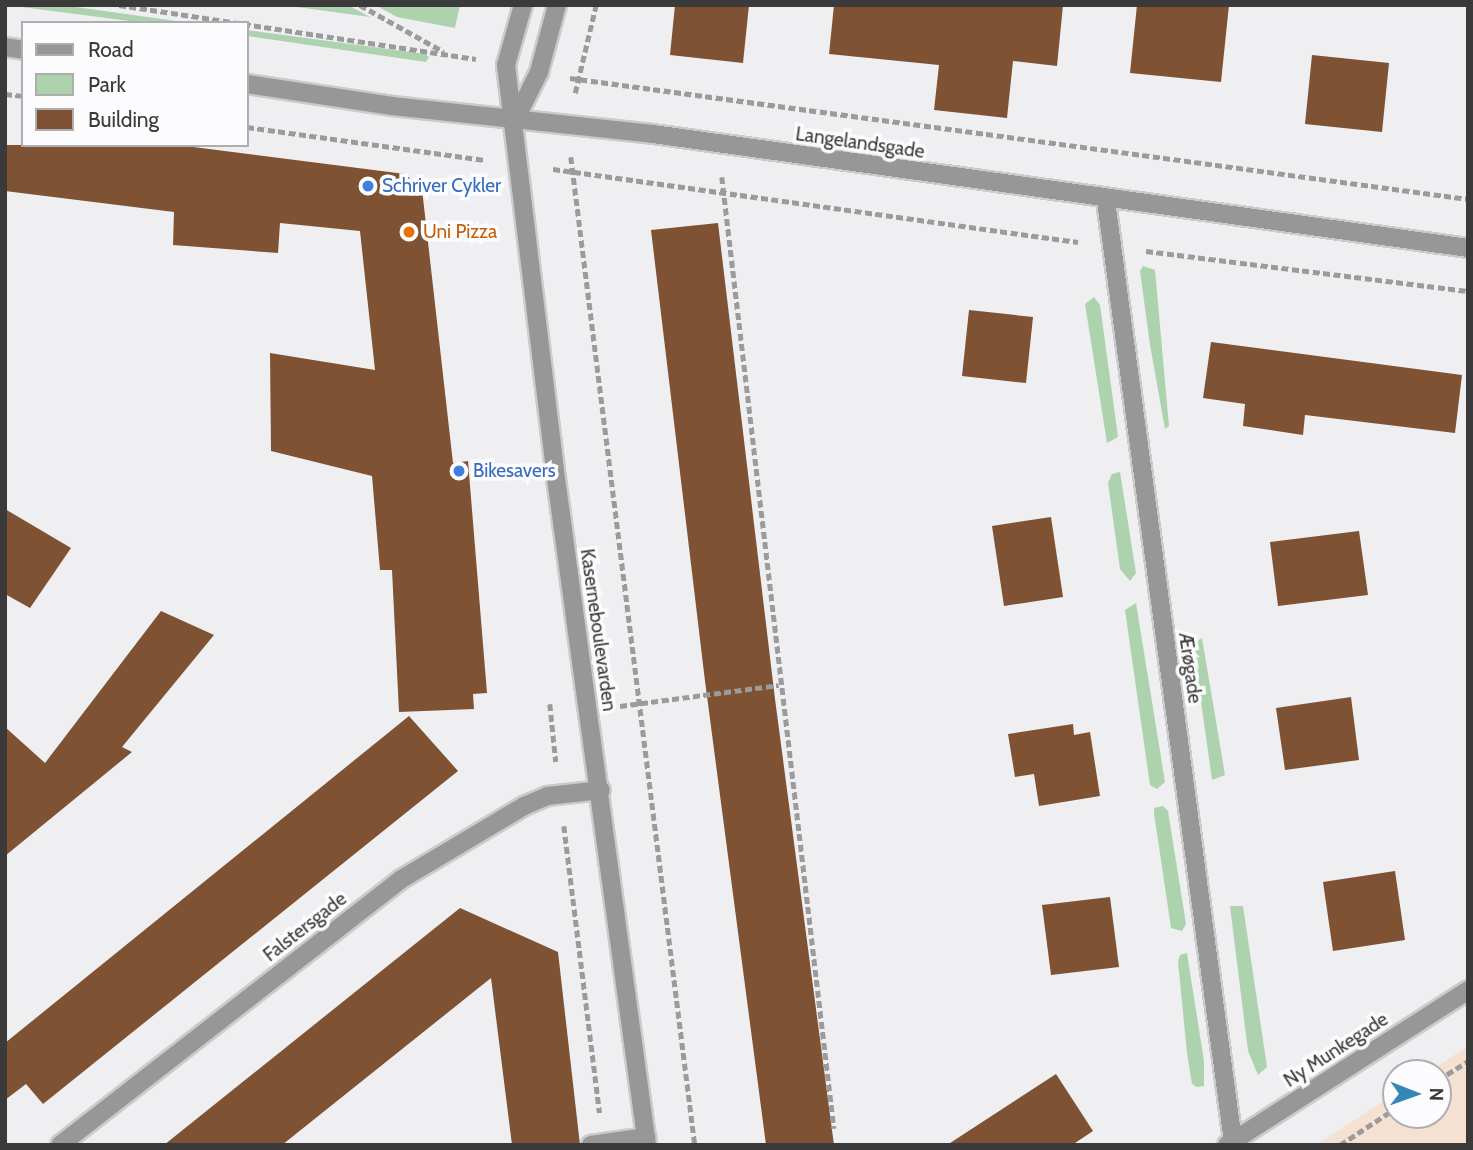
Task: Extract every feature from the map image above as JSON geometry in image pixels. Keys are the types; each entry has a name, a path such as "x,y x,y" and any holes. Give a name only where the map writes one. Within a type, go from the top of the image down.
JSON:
{"street":[{"name":"Kaserneboulevarden","path":"523,5 506,65 515,120 555,471 646,1141"},
{"path":"515,120 539,72 557,5"},
{"name":"Langelandsgade","path":"248,84 723,145 1106,201 1468,248"},
{"name":"Ærøgade","path":"1106,201 1230,1143"},
{"name":"Falstersgade","path":"60,1145 400,880 524,806 547,796 600,790"},
{"name":"Ny Munkegade","path":"1230,1143 1468,990"},
{"path":"592,1145 646,1141"}],"path":[{"path":"119,5 226,21"},
{"path":"360,5 448,54"},
{"path":"596,5 576,79 1468,199"},
{"path":"248,24 474,59"},
{"path":"248,127 487,160"},
{"path":"723,145 722,193 834,1128"},
{"path":"695,1145 643,703 570,171 1112,247 1468,291"},
{"path":"589,710 779,685"},
{"path":"1452,1071 1468,1061"},
{"path":"1340,1145 1382,1117"}],"shaded area":[{"path":"1468,1046 1468,1145 1316,1145 1382,1102 1382,1129 1452,1129 1452,1059 1448,1059"}],"green space":[{"path":"6,5 62,5 176,21 130,21"},
{"path":"282,5 348,5 370,17"},
{"path":"375,5 460,5 455,28 397,17"},
{"path":"248,30 425,54 429,57 426,62 248,36"},
{"path":"1143,266 1155,270 1169,426 1165,429 1140,271"},
{"path":"1094,297 1100,305 1118,437 1107,443 1085,304"},
{"path":"1120,472 1136,573 1130,581 1120,569 1108,483 1112,474"},
{"path":"1136,603 1165,782 1157,789 1150,785 1125,610"},
{"path":"1202,638 1225,775 1212,780 1193,644"},
{"path":"1163,806 1168,811 1186,924 1182,931 1171,928 1154,813 1154,808"},
{"path":"1230,906 1243,906 1267,1067 1258,1075 1248,1051"},
{"path":"1187,953 1204,1061 1204,1086 1197,1087 1192,1084 1187,1053 1178,962 1180,955"}],"building":[{"path":"675,5 749,5 743,63 670,55"},
{"path":"834,5 1063,5 1057,66 1013,61 1007,118 934,110 939,65 829,54"},
{"path":"1137,5 1229,5 1221,82 1130,73"},
{"path":"1312,55 1389,63 1382,132 1305,124"},
{"path":"5,145 194,147 405,174 422,189 453,463 468,461 487,693 473,694 474,709 399,712 392,570 380,570 372,476 271,451 270,353 375,370 360,231 280,223 278,253 173,245 174,212 5,191"},
{"path":"718,223 775,699 834,1145 766,1145 705,681 651,230"},
{"path":"969,310 1033,317 1026,383 962,376"},
{"path":"1211,342 1462,375 1455,433 1305,415 1303,435 1243,426 1245,404 1203,398"},
{"path":"5,509 71,548 30,608 5,594"},
{"path":"1051,517 1063,597 1004,606 992,526"},
{"path":"1359,531 1368,595 1278,606 1270,542"},
{"path":"161,611 214,635 122,747 132,752 5,856 5,727 45,763"},
{"path":"1351,697 1359,760 1285,770 1276,708"},
{"path":"409,716 458,771 43,1104 26,1084 5,1100 5,1043"},
{"path":"1073,724 1074,735 1090,732 1100,796 1039,806 1034,774 1015,777 1008,734"},
{"path":"1395,871 1405,940 1333,951 1323,882"},
{"path":"1110,897 1119,967 1051,975 1042,905"},
{"path":"460,908 558,952 580,1145 512,1145 491,978 282,1145 164,1145"},
{"path":"1056,1074 1093,1131 1072,1145 947,1145"}],"place":[{"name":"Schriver Cykler","path":"368,186"},
{"name":"Uni Pizza","path":"409,232"},
{"name":"Bikesavers","path":"459,471"}]}
